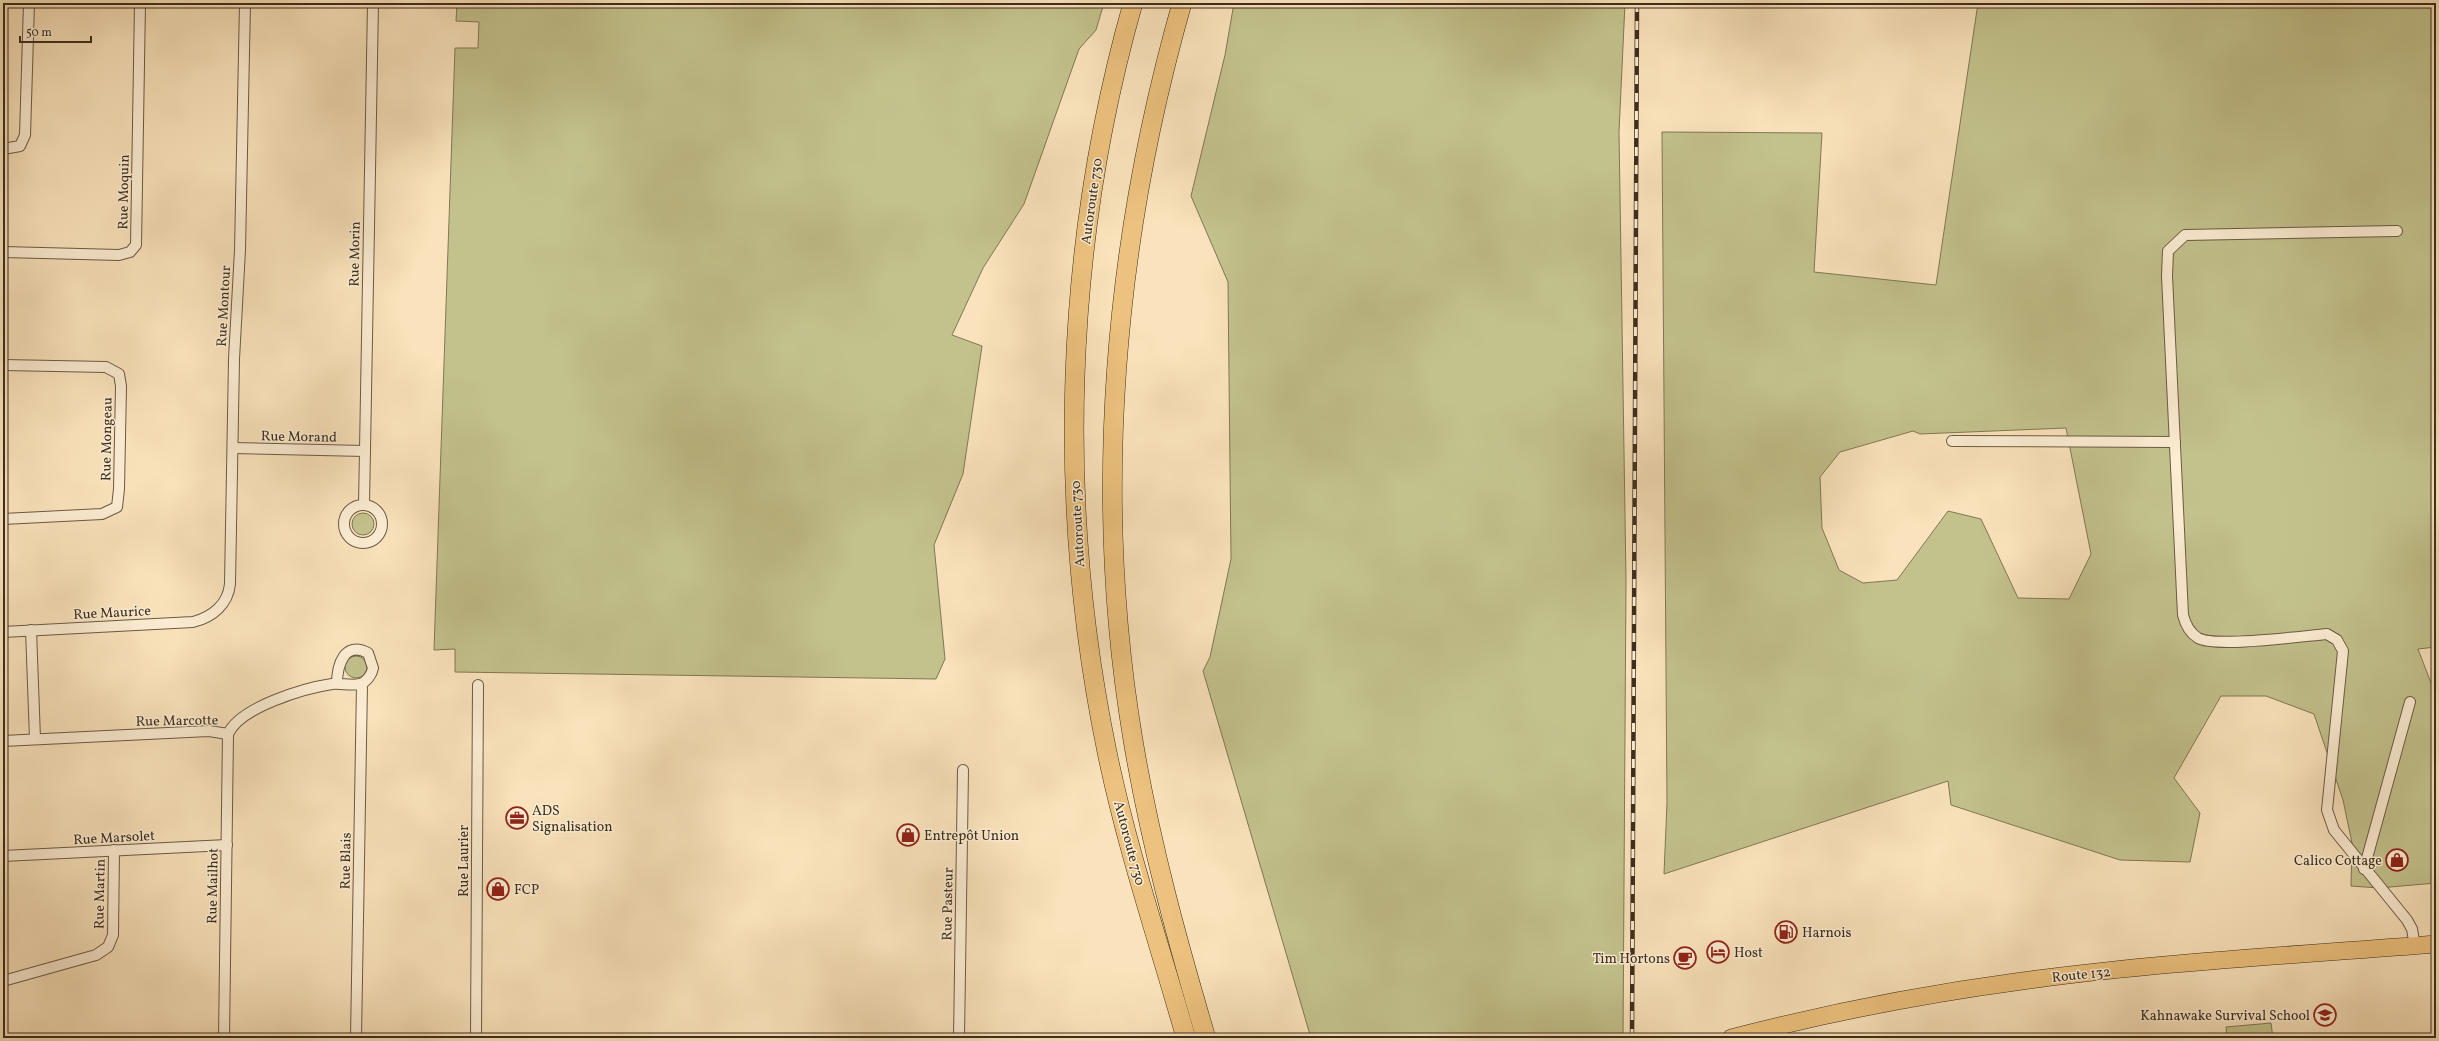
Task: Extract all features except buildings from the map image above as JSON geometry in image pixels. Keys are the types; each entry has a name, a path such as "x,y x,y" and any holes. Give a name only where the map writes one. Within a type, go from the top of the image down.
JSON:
{"highway":[{"name":"Autoroute 730","path":"1133,3 1101,136 1083,260 1074,388 1076,513 1089,651 1108,755 1131,848 1186,1038"},
{"name":"Autoroute 730","path":"1182,3 1148,136 1126,264 1116,381 1113,526 1121,648 1136,761 1161,878 1206,1038"},
{"name":"Route 132","path":"1731,1038 1904,1000 2023,980 2163,966 2436,944"}],"street":[{"path":"3,149 20,146 25,135 29,3"},
{"name":"Rue Moquin","path":"3,252 119,254 130,252 136,245 140,3"},
{"name":"Rue Montour","path":"219,608 227,597 230,584 245,3"},
{"name":"Rue Morin","path":"364,505 373,3"},
{"path":"2397,231 2185,235 2168,251 2167,276 2182,615 2187,626 2198,638 2220,642 2327,634 2337,640 2343,651 2326,810 2334,830 2364,869 2407,920 2412,929 2414,946"},
{"name":"Rue Mongeau","path":"3,365 106,367 119,374 121,386 119,489 117,507 102,514 3,519"},
{"path":"1952,441 2175,442"},
{"name":"Rue Morand","path":"233,448 365,451"},
{"name":"Rue Maurice","path":"3,632 193,622 206,618 219,608"},
{"path":"31,630 35,739"},
{"path":"337,684 339,662 348,653 359,650 368,653 373,668 369,677 362,684"},
{"name":"Rue Marcotte","path":"3,741 209,731 228,734 238,722 272,700 337,684 362,684"},
{"name":"Rue Blais","path":"356,1038 362,684"},
{"name":"Rue Laurier","path":"476,1038 478,685"},
{"path":"2364,869 2410,702"},
{"name":"Rue Mailhot","path":"224,1038 228,734"},
{"name":"Rue Pasteur","path":"959,1038 963,770"},
{"name":"Rue Marsolet","path":"3,856 226,845"},
{"name":"Rue Martin","path":"3,981 96,955 108,947 113,930 114,850"}],"shaded area":[{"path":"457,3 1104,3 1096,30 1079,49 1024,204 983,268 952,335 982,346 963,474 934,545 945,659 936,679 455,672 455,649 434,650 455,48 478,48 479,22 456,21"},
{"path":"1234,3 1625,3 1619,132 1626,580 1623,1038 1311,1038 1203,671 1210,657 1231,559 1228,282 1191,196 1225,55"},
{"path":"1978,3 2436,3 2436,647 2418,649 2436,696 2436,883 2379,888 2351,886 2352,843 2343,800 2314,714 2266,696 2221,696 2174,778 2200,813 2190,862 2120,860 1951,805 1948,781 1664,874 1667,803 1662,132 1822,133 1814,272 1936,285","holes":["2066,428 2091,554 2069,599 2018,598 1981,519 1948,511 1897,580 1863,583 1839,570 1822,528 1820,477 1840,452 1913,431 1920,434"]},
{"path":"363,513 371,516 374,524 371,532 363,535 355,532 352,524 355,516"},
{"path":"352,656 360,656 367,663 367,671 360,678 352,678 345,671 345,663"},
{"path":"2271,1023 2273,1038 2227,1038 2226,1027"}],"railway":[{"path":"1632,1038 1637,3"}],"place":[{"name":"ADS Signalisation","path":"517,818"},
{"name":"Entrepôt Union","path":"908,835"},
{"name":"Calico Cottage","path":"2397,860"},
{"name":"FCP","path":"498,889"},
{"name":"Harnois","path":"1786,932"},
{"name":"Host","path":"1718,952"},
{"name":"Tim Hortons","path":"1685,958"},
{"name":"Kahnawake Survival School","path":"2325,1015"}]}
